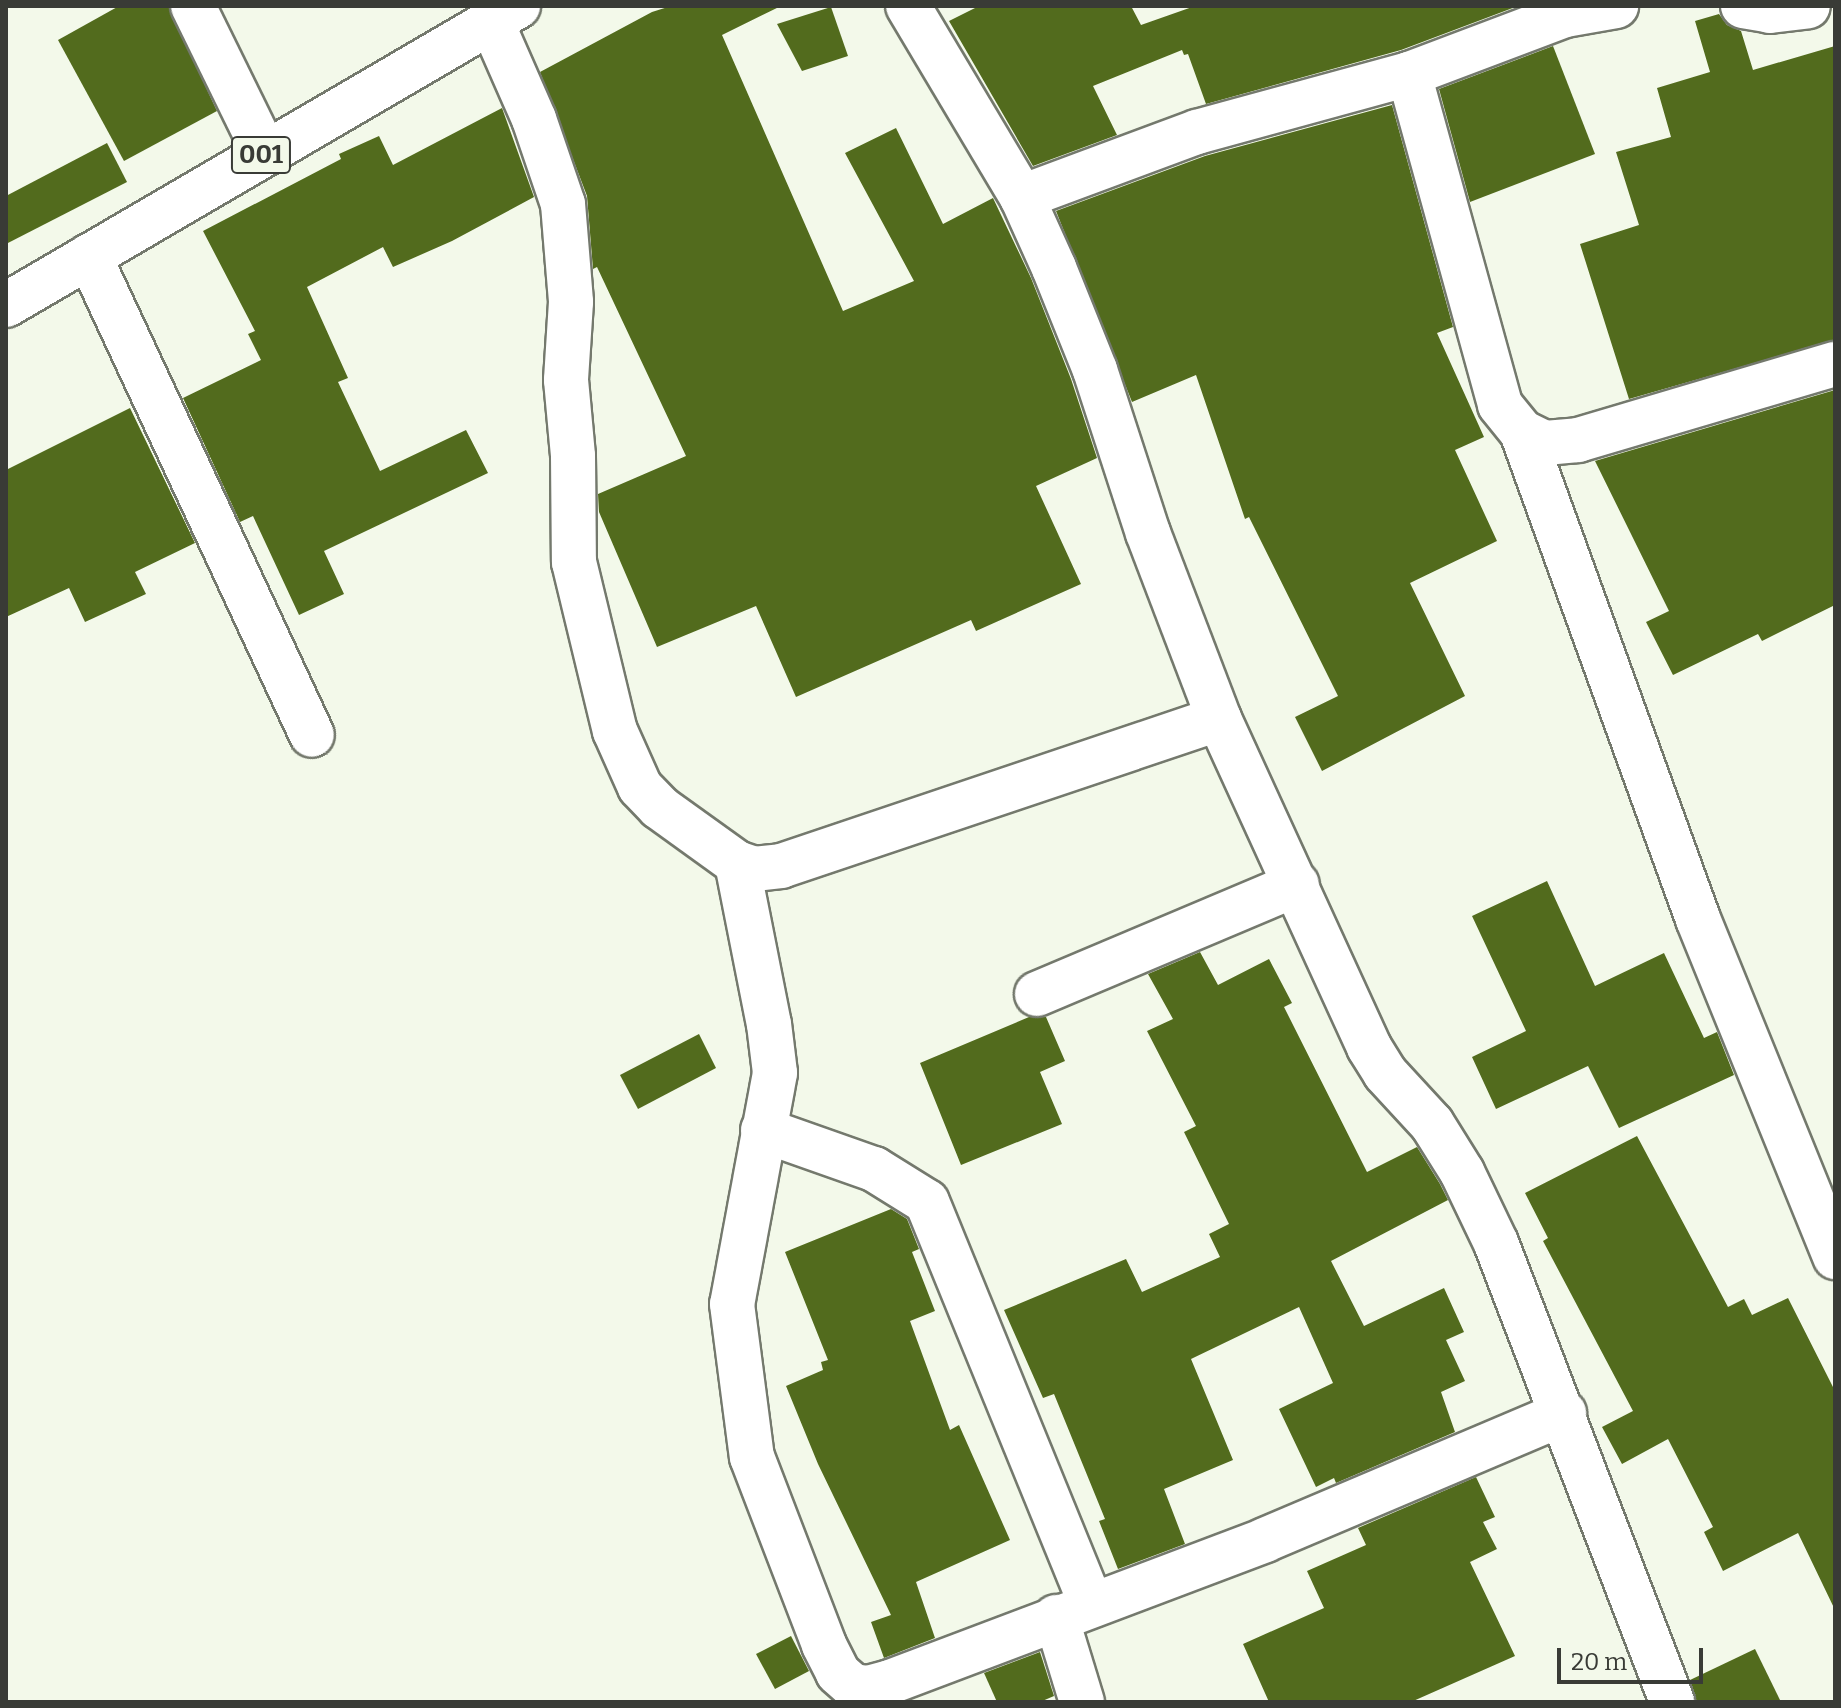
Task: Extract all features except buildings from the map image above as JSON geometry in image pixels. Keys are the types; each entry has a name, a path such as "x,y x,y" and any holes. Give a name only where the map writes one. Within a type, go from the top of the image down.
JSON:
{"street":[{"path":"193,6 265,153"},
{"path":"908,6 1022,197 1095,370 1148,533 1219,719 1369,1047 1385,1073 1432,1124 1462,1172 1496,1243 1564,1413 1672,1702"},
{"path":"1022,197 1197,132 1409,74 1565,15 1616,6"},
{"path":"1743,6 1770,11 1808,6"},
{"path":"504,14 534,119 563,204 571,302 566,380 573,456 574,562 615,731 640,787 659,807 737,863 754,869 781,866 1219,719"},
{"name":"001","path":"6,305 504,14"},
{"path":"1409,74 1500,405 1522,432 1698,919 1835,1257"},
{"path":"89,256 312,735"},
{"path":"1522,432 1545,443 1578,440 1835,364"},
{"path":"737,863 769,1024 775,1073 732,1304 752,1457 824,1645 838,1673 853,1686 868,1688 1265,1540 1564,1413"},
{"path":"1037,994 1297,884"},
{"path":"763,1130 874,1169 927,1202 1074,1610 1082,1702"}]}
